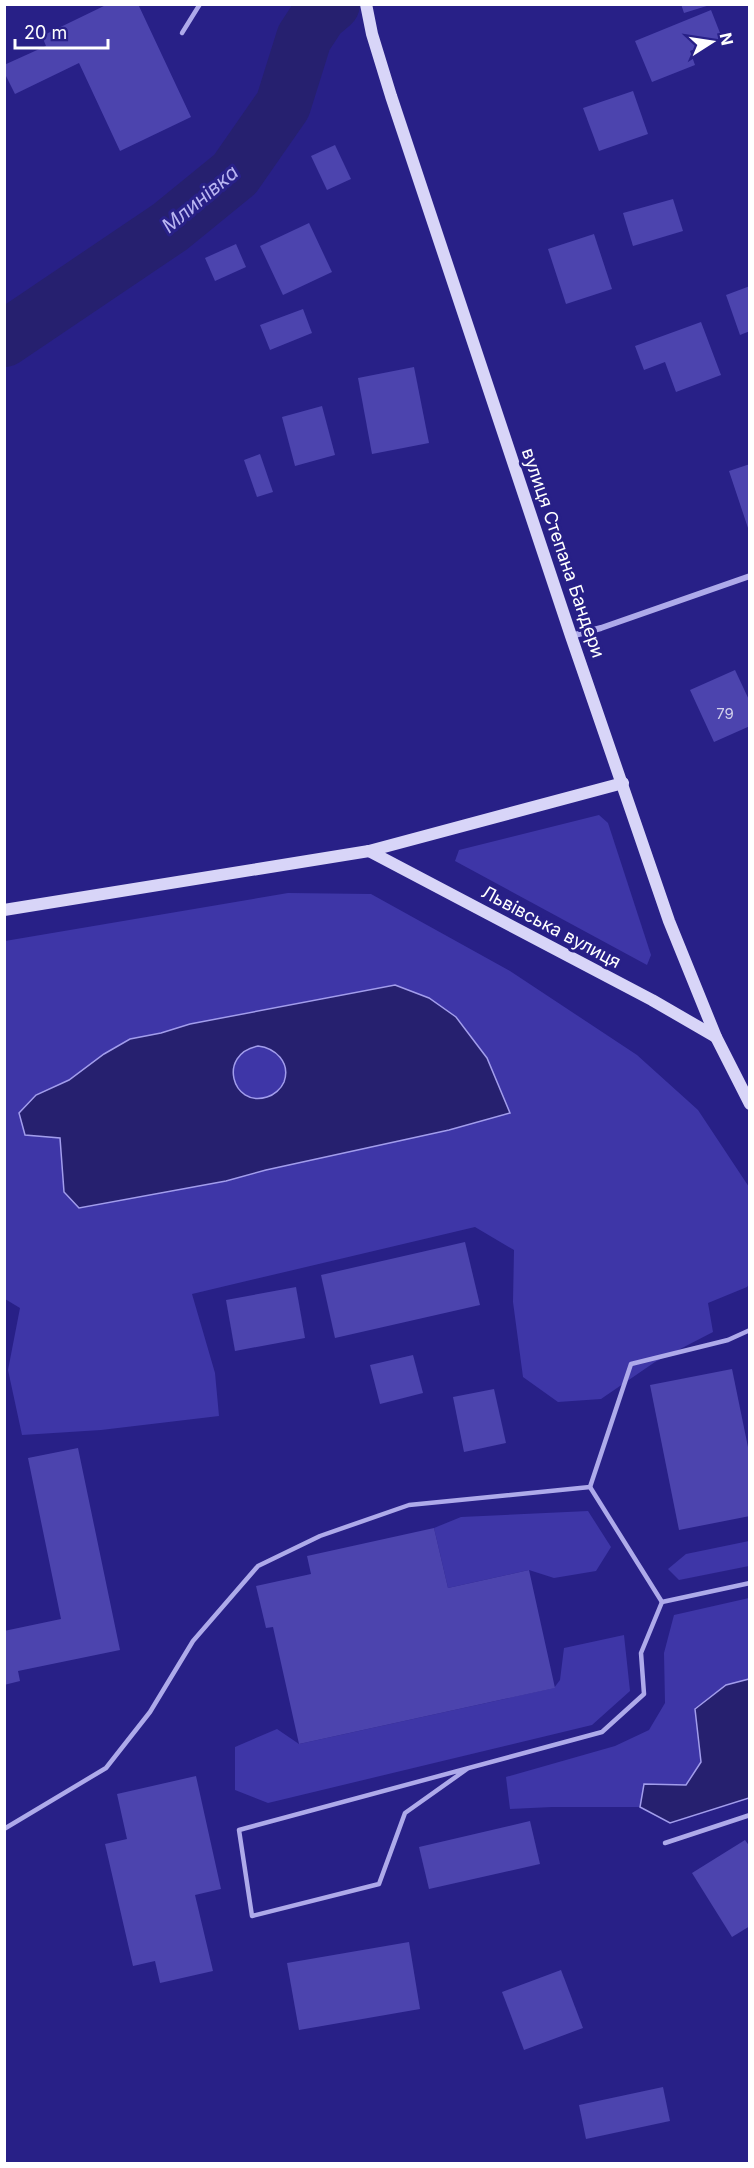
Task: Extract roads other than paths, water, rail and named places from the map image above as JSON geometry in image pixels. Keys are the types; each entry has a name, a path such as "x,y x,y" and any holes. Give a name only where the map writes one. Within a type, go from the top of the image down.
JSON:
{"main road":[{"name":"вулиця Степана Бандери","path":"366,4 372,34 391,96 571,636 669,921 716,1037 750,1104"},
{"path":"4,910 369,851 623,783"},
{"name":"Львівська вулиця","path":"369,851 652,1000 716,1037"}],"street":[{"path":"571,636 601,628 750,576"}],"lane":[{"path":"182,33 200,4"},
{"path":"590,1487 631,1364 728,1340 750,1330"},
{"path":"590,1487 662,1602"},
{"path":"4,1829 106,1768 150,1712 193,1641 258,1566 320,1536 409,1504 590,1487"},
{"path":"662,1602 750,1583"},
{"path":"467,1768 458,1775 431,1794 414,1807 405,1813 379,1884 252,1916 239,1830 420,1781 466,1769 511,1757 602,1732 644,1694 641,1653 662,1602"},
{"path":"665,1843 750,1815"}],"waterway":[{"name":"Млинівка","path":"4,339 170,227 235,174 283,105 304,38 319,15 332,4"}]}
